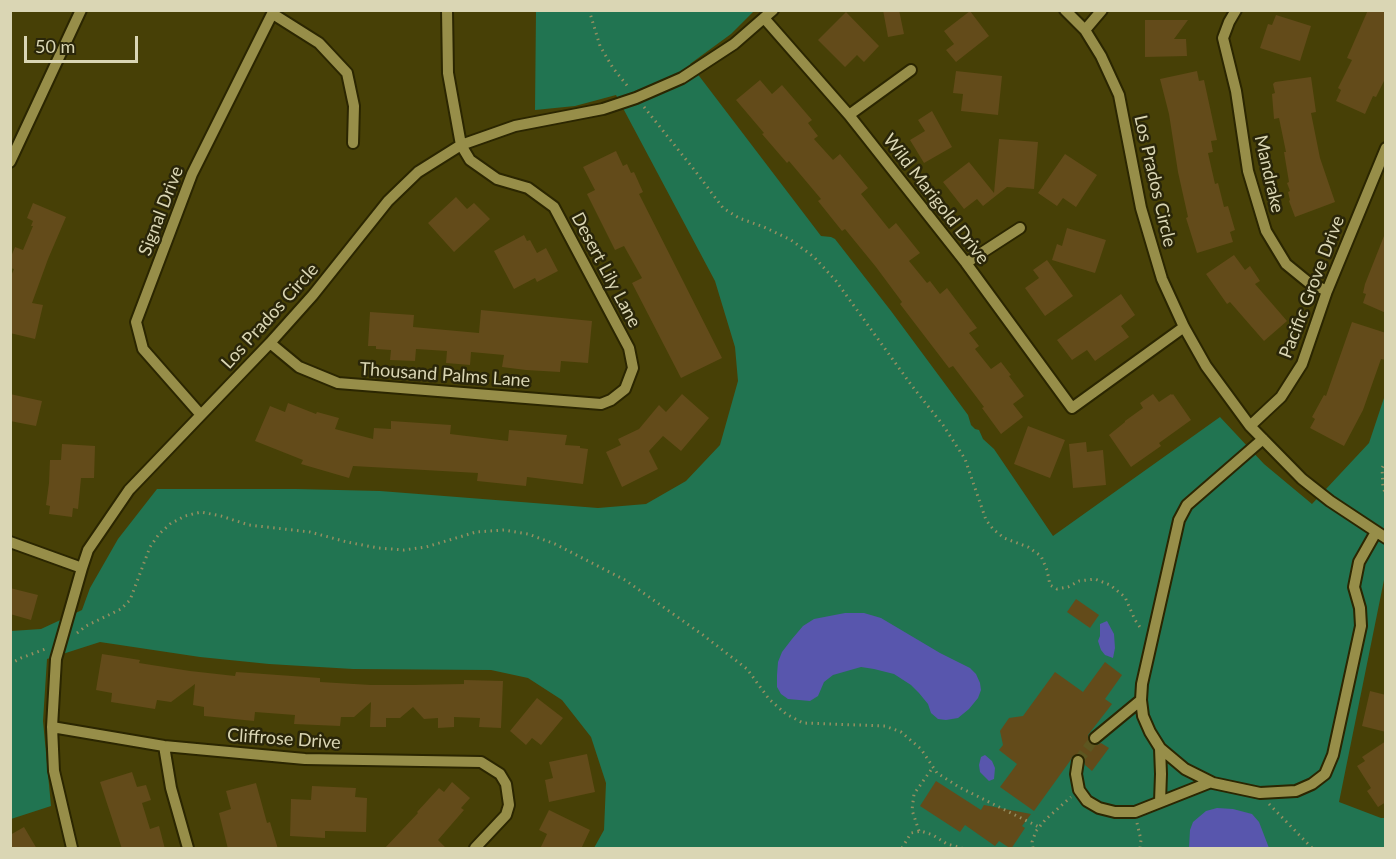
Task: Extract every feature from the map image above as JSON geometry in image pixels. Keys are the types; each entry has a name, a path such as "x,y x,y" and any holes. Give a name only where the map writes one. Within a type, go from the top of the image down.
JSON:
{"street":[{"path":"10,162 81,10"},
{"path":"447,10 448,73 461,145"},
{"name":"Los Prados Circle","path":"72,849 54,771 52,727 56,659 88,550 129,490 313,296 388,201 418,172 461,145 515,126 603,109 636,98 682,78 734,44 773,10"},
{"path":"1085,30 1102,10"},
{"name":"Mandrake","path":"1236,10 1222,38 1236,91 1248,171 1266,231 1286,264 1308,282 1327,291"},
{"name":"Los Prados Circle","path":"1068,11 1085,30 1101,56 1119,95 1141,208 1162,279 1206,366 1250,426 1302,479 1320,494 1381,535"},
{"path":"273,12 319,43 347,73 354,106 353,143"},
{"name":"Signal Drive","path":"201,415 143,349 136,322 192,174 273,12"},
{"name":"Wild Marigold Drive","path":"764,18 849,115 966,263 1072,408 1185,327"},
{"path":"849,115 911,70"},
{"name":"Desert Lily Lane","path":"461,145 470,160 496,179 528,188 554,207 629,348 633,368 625,388"},
{"name":"Pacific Grove Drive","path":"1250,426 1281,397 1302,364 1327,291 1386,148"},
{"path":"966,263 1020,228"},
{"name":"Thousand Palms Lane","path":"270,343 300,367 338,383 601,404 611,400 625,388"},
{"path":"1263,439 1187,505 1179,520 1142,684 1141,700 1146,724 1160,748 1185,768 1211,782 1260,794 1296,791 1312,784 1325,774 1333,755 1361,626 1360,608 1354,587 1359,562 1381,535"},
{"path":"10,542 82,568"},
{"path":"1095,738 1141,700"},
{"name":"Cliffrose Drive","path":"52,727 164,746 305,759 481,762 500,774 506,784 509,805 506,815 476,849"},
{"path":"164,746 171,788 188,849"},
{"path":"1160,748 1160,802"},
{"path":"1078,761 1076,774 1079,790 1087,801 1099,808 1115,812 1135,812 1211,782"}],"path":[{"path":"589,10 600,46 613,68 723,208 739,218 791,240 814,257 836,281 949,433 965,459 986,520 993,529 1041,556 1050,585 1057,589 1095,579 1110,585 1125,597 1142,630 1153,636"},
{"path":"1386,461 1382,468 1383,488 1386,494"},
{"path":"10,664 60,644 87,626 122,609 130,600 150,547 170,524 185,516 201,512 249,525 310,532 378,548 404,550 426,547 476,532 504,530 528,534 555,543 625,580 747,669 769,699 786,714 802,723 885,726 901,732 921,749 937,773 959,787 1039,827"},
{"path":"919,831 912,810 914,794 933,767"},
{"path":"1033,849 1032,842 1039,827 1079,790"},
{"path":"1260,794 1312,849"},
{"path":"1135,812 1140,849"},
{"path":"902,849 911,833 919,831 962,849"}],"green space":[{"path":"536,11 754,11 731,34 690,64 821,236 835,239 891,311 968,415 971,425 979,430 983,439 994,449 1053,536 1220,417 1264,464 1312,504 1369,443 1385,395 1385,575 1339,802 1385,818 1385,848 594,848 604,830 606,783 591,737 562,700 528,678 491,670 353,669 269,664 200,657 100,642 47,659 43,721 51,806 11,819 11,631 41,629 82,610 90,588 118,539 157,489 380,491 598,508 646,504 686,481 720,445 738,381 735,347 715,281 616,95 575,106 535,110"}],"shaded area":[{"path":"845,613 864,613 881,618 970,668 980,683 981,690 978,698 958,718 938,719 911,685 894,674 861,667 833,675 824,682 818,696 810,701 788,699 781,694 777,687 778,662 792,639 803,626 814,619"},
{"path":"1107,621 1114,634 1113,658 1105,655 1098,641 1100,624"},
{"path":"985,755 992,761 995,768 994,779 989,781 980,772 981,757"},
{"path":"1217,808 1252,814 1259,822 1269,848 1189,848 1193,822 1206,811"}],"building":[{"path":"883,10 899,10 904,34 888,37"},
{"path":"1368,10 1386,10 1386,77 1376,97 1373,96 1365,114 1336,101 1341,90 1338,88 1352,60 1347,58"},
{"path":"970,11 989,36 956,62 946,50 954,44 944,31"},
{"path":"846,12 879,46 864,62 857,55 845,67 818,40"},
{"path":"1276,15 1311,26 1300,61 1260,48 1268,24 1272,25"},
{"path":"1145,20 1188,20 1174,39 1186,39 1187,56 1145,57"},
{"path":"956,71 1002,76 998,115 961,111 963,94 953,93"},
{"path":"1197,71 1199,81 1204,80 1217,140 1211,141 1213,152 1208,153 1215,184 1218,183 1224,207 1228,206 1235,230 1230,232 1233,242 1197,253 1186,218 1188,217 1169,114 1160,79"},
{"path":"1311,77 1316,112 1311,113 1320,158 1335,202 1295,217 1289,201 1288,192 1290,191 1284,152 1286,152 1279,118 1274,119 1273,84"},
{"path":"760,80 772,94 782,85 812,120 808,123 818,136 814,139 833,160 840,154 868,188 861,194 889,229 896,223 920,253 909,261 927,283 930,281 940,294 947,288 977,328 969,333 979,346 975,349 991,369 1001,362 1011,375 1009,376 1024,396 1013,404 1023,417 1001,434 953,366 949,368 900,304 902,302 876,267 845,229 842,231 818,201 821,199 789,161 787,163 762,134 764,133 736,100"},
{"path":"932,111 952,147 924,163 910,140 925,131 918,120"},
{"path":"999,139 1038,142 1034,189 1007,187 983,206 977,199 964,209 943,182 969,162 994,193"},
{"path":"616,151 623,166 627,164 631,173 634,172 643,192 639,194 722,358 681,378 632,283 642,278 624,246 615,250 587,194 595,190 583,167"},
{"path":"1065,154 1097,175 1076,207 1063,198 1057,206 1038,193"},
{"path":"456,197 467,209 474,203 490,219 454,252 428,223"},
{"path":"33,203 66,217 32,303 43,305 35,339 10,333 10,278 14,269 10,268 10,259 15,247 23,250 33,226 31,226 33,221 27,218"},
{"path":"1067,228 1106,240 1095,273 1052,260 1057,244 1062,246"},
{"path":"524,235 527,241 530,240 537,253 546,248 558,271 537,282 535,278 514,289 494,251"},
{"path":"1384,236 1386,237 1386,313 1363,303 1366,294 1363,293 1365,284"},
{"path":"1234,255 1245,270 1250,266 1260,281 1255,284 1287,321 1264,341 1230,302 1227,304 1206,274"},
{"path":"1047,260 1073,296 1045,316 1025,288 1039,278 1033,270"},
{"path":"1121,294 1135,315 1121,326 1129,337 1095,361 1087,350 1072,360 1057,340"},
{"path":"481,310 592,321 588,363 561,361 560,372 526,370 502,367 504,355 471,352 470,365 446,363 447,351 416,349 415,361 390,360 391,350 368,346 370,312 414,315 413,327 479,333"},
{"path":"1352,322 1386,333 1386,360 1381,359 1363,410 1344,446 1310,428 1315,419 1312,417 1324,395 1326,396"},
{"path":"10,394 42,401 36,426 10,421"},
{"path":"682,394 709,418 681,451 663,436 649,451 658,469 622,487 606,452 621,445 618,439 639,429 659,405 666,412"},
{"path":"1153,394 1159,402 1173,394 1191,420 1159,443 1161,446 1131,467 1109,435 1143,408 1140,403"},
{"path":"288,403 316,414 317,412 339,418 335,429 373,439 374,428 391,429 391,421 451,425 450,434 508,441 509,430 567,435 565,445 588,449 583,484 527,477 526,486 477,481 478,473 353,466 349,478 301,464 303,460 255,441 270,406 285,412"},
{"path":"1028,426 1065,440 1050,478 1014,464"},
{"path":"1086,442 1087,452 1103,450 1106,485 1073,488 1069,444"},
{"path":"62,444 95,446 94,478 81,478 78,509 73,508 72,517 49,514 50,506 46,505 50,460 61,460"},
{"path":"10,588 38,595 31,620 10,614"},
{"path":"1076,599 1099,615 1090,628 1067,612"},
{"path":"102,654 140,660 139,663 190,671 235,676 236,672 320,678 320,682 412,685 464,684 464,680 503,681 501,728 479,727 480,718 454,717 454,727 438,728 438,718 424,719 413,707 400,718 386,718 386,727 370,727 371,702 354,717 341,717 340,726 294,724 295,715 255,712 254,721 204,716 204,707 193,705 195,684 171,702 157,700 155,709 111,702 112,693 96,690"},
{"path":"1105,662 1122,675 1105,699 1112,704 1088,735 1088,739 1092,745 1101,743 1109,748 1092,771 1085,765 1082,755 1073,756 1034,811 1000,787 1017,764 999,750 1003,745 1000,731 1009,718 1023,716 1055,672 1083,692"},
{"path":"1370,691 1386,695 1386,732 1362,726"},
{"path":"537,698 563,718 541,745 532,738 526,745 510,731"},
{"path":"1386,741 1386,802 1378,807 1367,791 1371,788 1357,766 1365,761 1362,757"},
{"path":"587,754 595,792 549,802 545,780 553,778 549,762"},
{"path":"132,772 137,787 146,785 151,800 142,803 150,829 159,826 165,849 122,849 100,782"},
{"path":"936,781 981,810 984,805 1031,814 1022,826 1025,828 1011,849 999,841 995,846 965,825 960,832 920,806"},
{"path":"452,782 470,798 461,808 464,810 438,840 447,849 384,849 439,788 444,792"},
{"path":"256,783 267,823 270,822 278,849 228,849 219,813 231,809 226,791"},
{"path":"312,786 356,788 355,797 367,798 366,832 325,831 325,838 290,836 291,799 311,800"},
{"path":"549,810 590,830 581,849 540,849 547,834 539,830"},
{"path":"24,827 37,849 10,849 10,835"}],"tunnel":[{"path":"1078,761 1095,738"}]}
